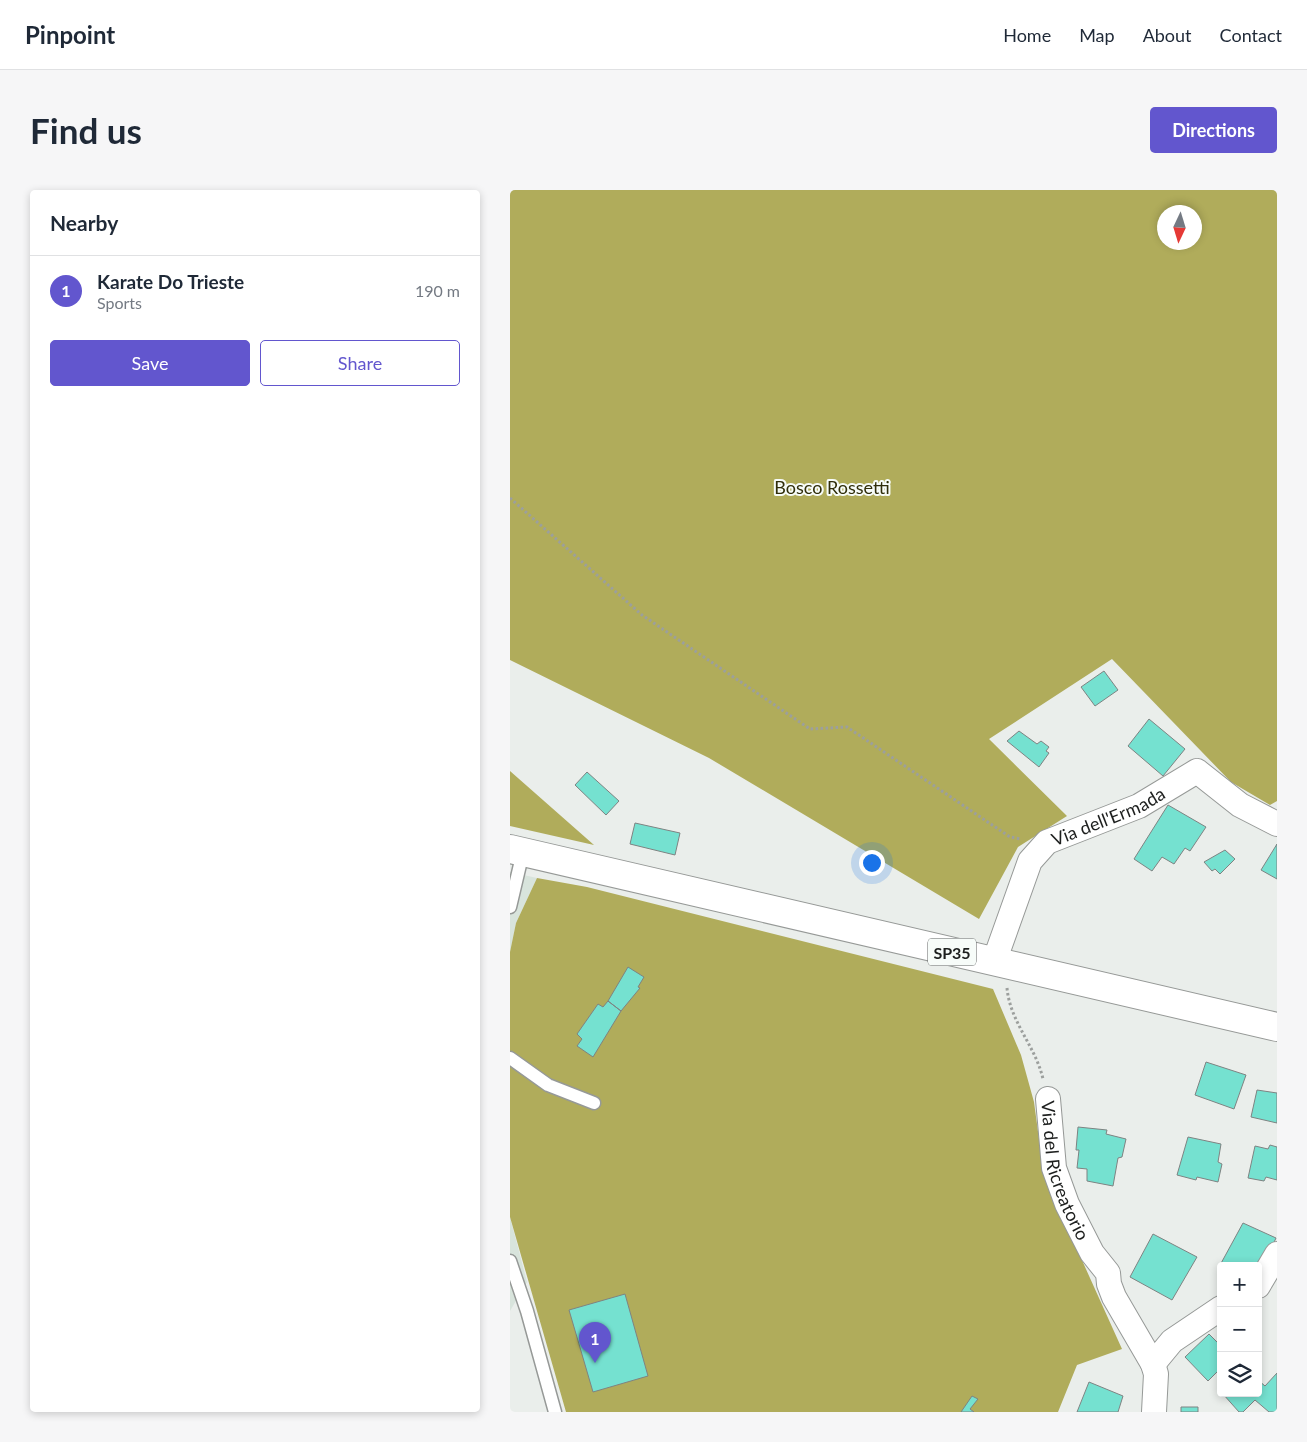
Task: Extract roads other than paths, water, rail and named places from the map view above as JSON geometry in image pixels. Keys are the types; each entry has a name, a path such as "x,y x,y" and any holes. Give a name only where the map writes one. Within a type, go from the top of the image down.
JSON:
{"main road":[{"name":"SP35","path":"516,850 1277,1027"}],"street":[{"name":"Via dell'Ermada","path":"999,963 1030,861 1047,842 1139,806 1197,771 1240,805 1277,824"},
{"name":"Via del Ricreatorio","path":"1048,1099 1054,1168 1067,1204 1092,1253 1108,1273 1109,1284 1114,1297 1153,1364 1156,1374 1154,1412"},
{"path":"1262,1279 1277,1254"},
{"path":"1153,1364 1172,1340 1217,1311"}],"lane":[{"path":"510,907 516,850"},
{"path":"510,1058 548,1085 594,1103"},
{"path":"510,1261 527,1312 554,1412"}],"place":[{"name":"Karate Do Trieste","path":"595,1363"}],"park label":[{"name":"Bosco Rossetti","path":"832,487"}]}
